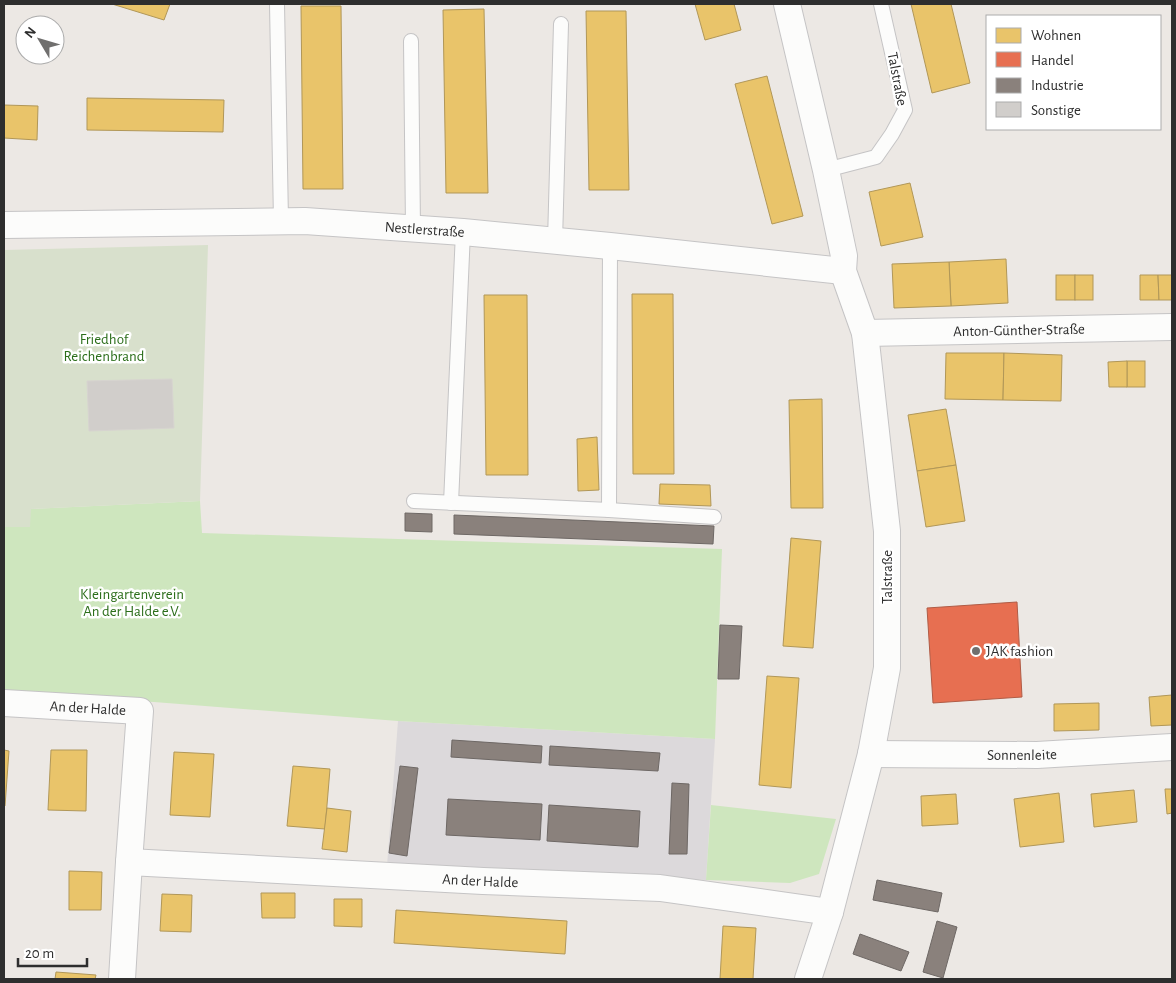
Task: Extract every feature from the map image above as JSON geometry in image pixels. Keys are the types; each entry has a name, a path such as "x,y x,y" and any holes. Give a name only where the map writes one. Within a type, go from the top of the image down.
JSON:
{"street":[{"name":"Talstraße","path":"786,4 826,170 844,256 843,271 865,333 887,531 887,668 871,754 830,912 808,979"},
{"name":"Nestlerstraße","path":"4,225 305,222 463,232 843,271"},
{"name":"Anton-Günther-Straße","path":"865,333 1172,326"},
{"name":"An der Halde","path":"4,703 140,711 122,979"},
{"name":"Sonnenleite","path":"871,754 1037,755 1172,747"},
{"name":"An der Halde","path":"129,862 483,881 660,888 830,912"}],"lane":[{"path":"277,4 281,221"},
{"name":"Talstraße","path":"826,170 876,157 892,134 905,110 881,4"},
{"path":"555,241 561,24"},
{"path":"411,41 413,229"},
{"path":"451,503 463,232"},
{"path":"609,510 610,246"},
{"path":"414,501 714,517"}],"shaded area":[{"path":"398,721 715,739 706,880 387,866"}],"green space":[{"name":"Friedhof Reichenbrand","path":"208,245 200,501 31,509 30,527 4,527 4,250"},
{"name":"Kleingartenverein An der Halde e.V.","path":"200,501 202,533 722,549 715,739 398,721 154,702 4,695 4,527 30,527 30,509"},
{"path":"711,805 836,819 819,874 790,883 706,880"}],"building: Wohnen":[{"path":"112,4 170,4 164,20"},
{"path":"695,4 734,4 741,30 705,40"},
{"path":"911,4 951,4 970,83 932,93"},
{"path":"301,6 341,6 343,189 303,189"},
{"path":"484,9 488,193 446,193 443,10"},
{"path":"586,11 626,11 629,190 589,190"},
{"path":"767,76 803,216 772,224 735,84"},
{"path":"87,98 224,100 223,132 87,130"},
{"path":"4,105 38,106 37,140 4,138"},
{"path":"910,183 923,237 881,246 869,192"},
{"path":"1006,259 1008,303 951,306 949,262"},
{"path":"949,262 951,306 894,308 892,264"},
{"path":"1056,275 1075,275 1075,300 1056,300"},
{"path":"1075,275 1093,275 1093,300 1075,300"},
{"path":"1140,275 1158,275 1159,300 1140,300"},
{"path":"1158,275 1172,275 1172,300 1159,300"},
{"path":"632,294 673,294 674,474 633,474"},
{"path":"484,295 527,295 528,475 486,475"},
{"path":"946,353 1004,353 1003,400 945,399"},
{"path":"1004,353 1062,355 1061,401 1003,400"},
{"path":"1127,361 1145,361 1145,387 1127,387"},
{"path":"1127,361 1127,387 1109,387 1108,362"},
{"path":"822,399 823,508 791,508 789,400"},
{"path":"946,409 956,465 917,471 908,415"},
{"path":"597,437 599,490 578,491 577,439"},
{"path":"956,465 965,521 926,527 917,471"},
{"path":"660,484 710,485 711,506 659,504"},
{"path":"791,538 821,541 813,648 783,646"},
{"path":"767,676 799,678 791,788 759,785"},
{"path":"1172,695 1172,725 1151,726 1149,697"},
{"path":"1099,703 1099,730 1054,731 1054,704"},
{"path":"4,750 9,751 5,806 4,806"},
{"path":"51,750 87,750 86,811 48,810"},
{"path":"174,752 214,754 210,817 170,815"},
{"path":"293,766 330,769 325,829 287,826"},
{"path":"1165,789 1172,789 1172,813 1167,814"},
{"path":"1134,790 1137,822 1094,827 1091,794"},
{"path":"1059,793 1064,842 1020,847 1014,799"},
{"path":"956,794 958,824 922,826 921,796"},
{"path":"327,808 351,811 347,852 322,849"},
{"path":"69,871 102,872 101,910 69,910"},
{"path":"261,893 295,893 295,918 262,918"},
{"path":"162,894 192,895 191,932 160,931"},
{"path":"334,899 362,899 362,927 334,926"},
{"path":"396,910 567,921 565,954 394,943"},
{"path":"723,926 756,928 753,979 720,979"},
{"path":"56,972 96,975 95,979 55,979"}],"building: Handel":[{"path":"1017,602 1022,697 933,703 927,608"}],"building: Industrie":[{"path":"405,513 432,514 432,532 405,531"},
{"path":"454,515 714,526 713,544 454,534"},
{"path":"720,625 742,626 739,679 718,679"},
{"path":"452,740 542,746 541,763 451,757"},
{"path":"550,746 660,753 658,771 549,765"},
{"path":"400,766 418,768 407,856 389,853"},
{"path":"672,783 689,784 687,854 669,854"},
{"path":"448,799 542,804 540,840 446,835"},
{"path":"549,805 640,811 638,847 547,841"},
{"path":"877,880 942,893 938,912 873,900"},
{"path":"937,921 957,927 943,978 923,972"},
{"path":"860,934 909,952 901,971 853,954"}],"building: Sonstige":[{"path":"172,379 174,428 89,431 87,381"}],"place":[{"name":"JAK fashion","path":"976,651"}]}
